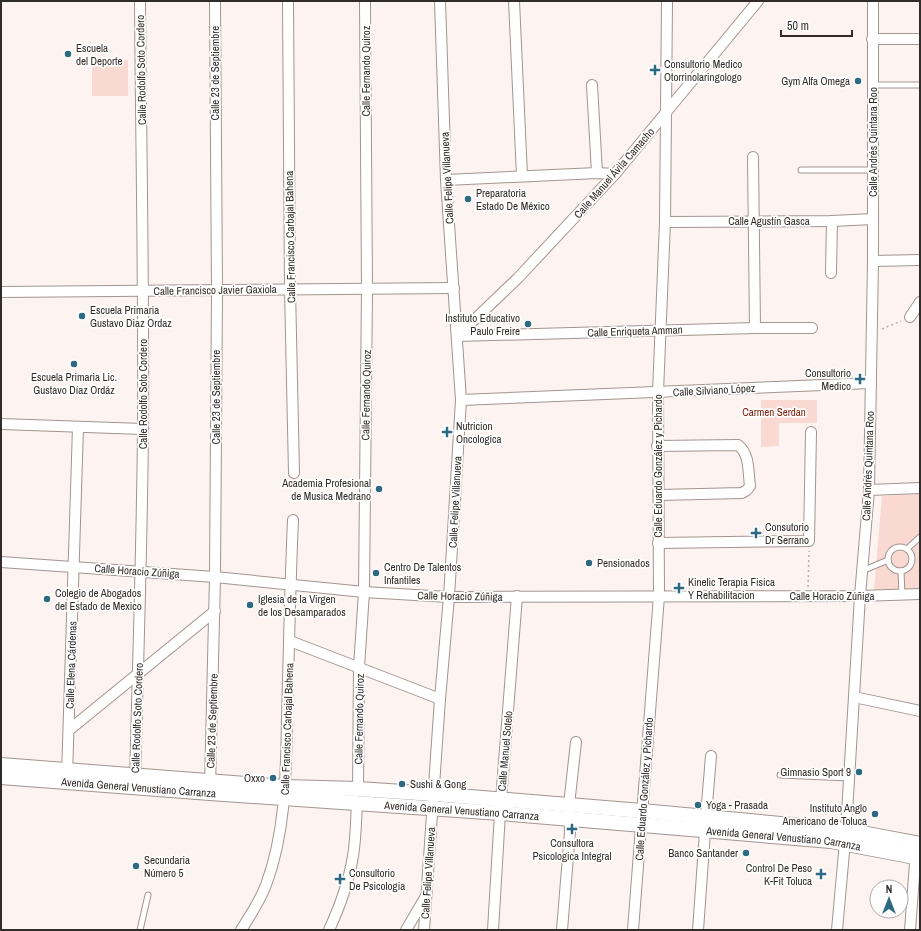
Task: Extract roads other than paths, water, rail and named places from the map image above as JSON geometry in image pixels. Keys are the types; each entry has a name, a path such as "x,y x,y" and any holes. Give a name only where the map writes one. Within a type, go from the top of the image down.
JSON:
{"main road":[{"name":"Avenida General Venustiano Carranza","path":"1,765 67,776"},
{"name":"Avenida General Venustiano Carranza","path":"1,777 67,776 210,787 433,801 500,807 570,820 641,825 705,832 845,836"},
{"name":"Avenida General Venustiano Carranza","path":"500,807 569,805 706,816 845,836 918,851"}],"street":[{"name":"Calle Rodolfo Soto Cordero","path":"135,781 141,572 143,429 140,1"},
{"name":"Calle 23 de Septiembre","path":"210,787 215,577 217,290 215,1"},
{"name":"Calle Francisco Carbajal Bahena","path":"288,1 290,289 294,473"},
{"name":"Calle Fernando Quiroz","path":"329,930 339,908 349,878 354,855 357,796 359,667 364,592 367,289 365,1"},
{"name":"Calle Felipe Villanueva","path":"424,930 440,699 449,597 461,400 446,180 440,1"},
{"path":"514,1 522,176"},
{"name":"Calle Eduardo González y Pichardo","path":"633,930 659,596 659,495 657,446 665,222 666,1"},
{"name":"Calle Manuel Ávila Camacho","path":"457,335 518,278 615,174 758,1"},
{"name":"Calle Andrés Quintana Roo","path":"837,930 849,778 860,596 869,490 873,260 873,1"},
{"path":"872,39 920,39"},
{"path":"592,85 597,173"},
{"path":"753,157 755,328"},
{"path":"446,180 597,173 615,174"},
{"name":"Calle Agustín Gasca","path":"665,222 832,221 873,219"},
{"path":"831,272 832,221"},
{"path":"873,260 920,260"},
{"name":"Calle Francisco Javier Gaxiola","path":"1,292 454,288"},
{"path":"910,317 920,302"},
{"name":"Calle Enriqueta Amman","path":"457,335 812,328"},
{"name":"Calle Silviano López","path":"461,400 871,383"},
{"path":"1,424 143,429"},
{"name":"Calle Elena Cárdenas","path":"67,776 78,427"},
{"path":"658,543 809,541 811,432"},
{"path":"657,446 738,445 744,450 746,455 750,486 742,493 659,495"},
{"path":"869,490 920,488"},
{"name":"Calle Francisco Carbajal Bahena","path":"241,930 266,886 279,839 285,792 293,520"},
{"name":"Calle Horacio Zúñiga","path":"1,562 215,577 364,592 449,597 860,596 920,594"},
{"name":"Calle Manuel Sotelo","path":"493,930 500,807 517,596"},
{"path":"68,730 214,611"},
{"path":"290,641 440,699"},
{"path":"854,697 920,711"},
{"path":"562,930 570,820 569,805 576,742"},
{"path":"706,816 711,756"},
{"path":"698,930 705,832"},
{"path":"910,930 918,851"},
{"path":"406,930 427,895"}],"lane":[{"path":"872,85 920,85"},
{"path":"801,170 873,170"},
{"path":"907,549 920,536"},
{"path":"902,547 907,549 910,553 912,562 906,569 901,571 892,568 888,560 888,555 894,548 902,547"},
{"path":"862,571 888,560"},
{"path":"901,571 902,595"},
{"path":"780,775 849,778"},
{"path":"140,930 148,895"}],"place":[{"name":"Escuela del Deporte","path":"68,54"},
{"name":"Consultorio Medico Otorrinolaringologo","path":"655,70"},
{"name":"Gym Alfa Omega","path":"858,81"},
{"name":"Preparatoria Estado De México","path":"468,199"},
{"name":"Escuela Primaria Gustavo Diaz Ordaz","path":"82,316"},
{"name":"Instituto Educativo Paulo Freire","path":"528,324"},
{"name":"Escuela Primaria Lic. Gustavo Díaz Ordáz","path":"74,364"},
{"name":"Consultorio Medico","path":"860,379"},
{"name":"Nutricion Oncologica","path":"447,432"},
{"name":"Academia Profesional de Musica Medrano","path":"379,489"},
{"name":"Consutorio Dr Serrano","path":"756,533"},
{"name":"Pensionados","path":"589,563"},
{"name":"Centro De Talentos Infantiles","path":"376,573"},
{"name":"Kinelic Terapia Fisica Y Rehabilitacion","path":"679,588"},
{"name":"Colegio de Abogados del Estado de Mexico","path":"47,599"},
{"name":"Iglesia de la Virgen de los Desamparados","path":"250,605"},
{"name":"Gimnasio Sport 9","path":"859,772"},
{"name":"Oxxo","path":"273,778"},
{"name":"Sushi & Gong","path":"402,784"},
{"name":"Yoga - Prasada","path":"698,805"},
{"name":"Instituto Anglo Americano de Toluca","path":"875,814"},
{"name":"Consultora Psicologica Integral","path":"572,829"},
{"name":"Banco Santander","path":"746,853"},
{"name":"Secundaria Número 5","path":"136,866"},
{"name":"Control De Peso K-Fit Toluca","path":"821,874"},
{"name":"Consultorio De Psicologia","path":"340,879"}],"park label":[{"name":"Carmen Serdan","path":"774,412"}]}
